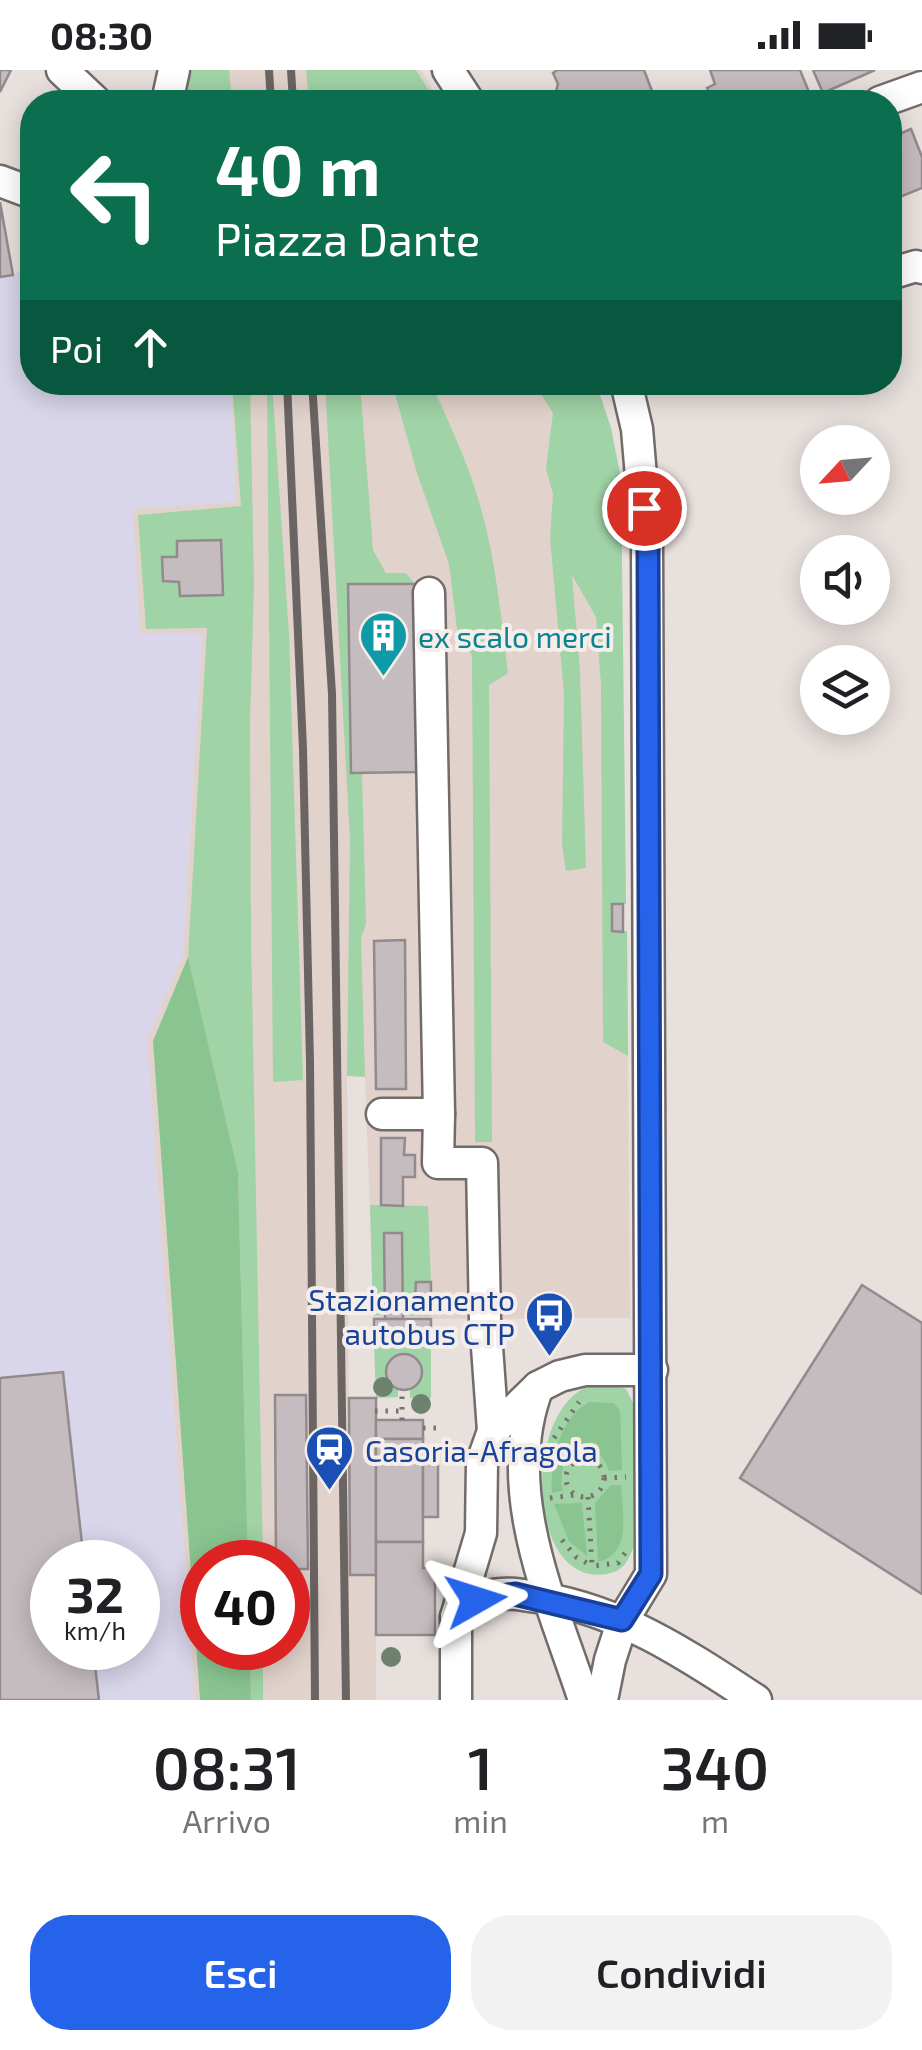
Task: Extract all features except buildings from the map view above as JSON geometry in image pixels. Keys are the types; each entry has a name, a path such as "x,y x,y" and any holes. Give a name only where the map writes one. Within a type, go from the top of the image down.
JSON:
{"street":[{"path":"62,70 83,90"},
{"path":"602,1700 622,1620 651,1574 648,547 637,429 629,395"},
{"path":"429,593 438,1162 482,1163 485,1318 493,1431 482,1462 480,1533 456,1617 456,1700"},
{"path":"382,1114 438,1114"},
{"path":"493,1431 538,1387 560,1376 585,1370 652,1370"},
{"path":"538,1387 525,1448 524,1499 551,1600 584,1700"},
{"path":"641,1592 688,1655"},
{"path":"456,1617 476,1600 488,1596 515,1594 551,1600 622,1620 688,1655 756,1700"}],"path":[{"path":"402,1390 402,1420"},
{"path":"552,1441 575,1404 590,1394"},
{"path":"375,1411 402,1411"},
{"path":"423,1428 442,1428"},
{"path":"604,1478 627,1478 627,1460"},
{"path":"547,1498 588,1497 600,1490 604,1478 595,1462 577,1461 566,1475 568,1486 577,1495"},
{"path":"547,1483 552,1511"},
{"path":"588,1497 592,1566"},
{"path":"555,1524 561,1540 576,1557 592,1566 618,1563 626,1551"}],"shaded area":[{"path":"187,70 421,70 433,90 181,90"},
{"path":"20,271 20,395 231,395 242,632 202,634 183,955 147,1040 183,1540 180,1540 180,1670 193,1670 195,1700 0,1700 0,277"},
{"path":"231,395 600,395 611,428 621,479 630,1318 374,1319 365,1077 347,1076 350,1575 376,1575 376,1700 195,1700 193,1670 310,1670 310,1540 183,1540 147,1040 183,955 202,634 140,634 133,509 236,502"}],"green space":[{"path":"192,70 229,70 231,90 186,90"},
{"path":"306,70 416,70 428,90 308,90"},
{"path":"233,395 250,395 254,584 251,936 263,1540 247,1540 238,1172 188,957 207,628 146,629 138,515 241,506"},
{"path":"267,395 273,395 289,634 303,1080 273,1082"},
{"path":"326,395 361,395 373,550 386,573 406,573 415,584 348,585 352,773 362,773 365,1077 347,1076 350,840"},
{"path":"395,395 436,395 480,505 500,610 508,673 489,685 492,1142 475,1142 472,656 457,629 449,564"},
{"path":"542,395 600,395 621,479 626,904 612,904 612,931 627,931 628,1056 603,1042 601,685 596,617 572,575 580,671 586,868 566,871 562,844 564,694 550,538 553,494 546,469 553,413"},
{"path":"188,957 238,1172 247,1540 189,1540 153,1041"},
{"path":"370,1205 428,1206 431,1282 416,1282 415,1298 431,1299 431,1316 373,1315"},
{"path":"374,1345 431,1345 431,1398 410,1398 410,1390 398,1390 398,1397 376,1398"},
{"path":"612,1383 626,1389 633,1403 633,1548 624,1565 607,1574 580,1571 561,1554 548,1527 542,1495 544,1460 552,1428 567,1402 589,1386"},
{"path":"589,1402 614,1403 620,1411 622,1470 609,1471 594,1450 577,1449 564,1465 563,1491 552,1493 558,1442 570,1419"},
{"path":"611,1485 621,1485 623,1531 616,1550 598,1562 595,1503"},
{"path":"582,1503 587,1556 569,1541 554,1504"},
{"path":"198,1670 250,1670 251,1700 200,1700"},
{"path":"250,1670 263,1670 263,1700 251,1700"}],"railway":[{"path":"269,70 270,90"},
{"path":"291,70 292,90"},
{"path":"288,395 303,749 310,1062 315,1700"},
{"path":"313,395 332,694 346,1700"}],"place":[{"name":"ex scalo merci","path":"383,678"},
{"name":"Stazionamento autobus CTP","path":"550,1358"},
{"name":"Casoria-Afragola","path":"330,1492"}],"route":[{"path":"476,1600 515,1594 622,1620 651,1574 648,547 644,508"}]}
